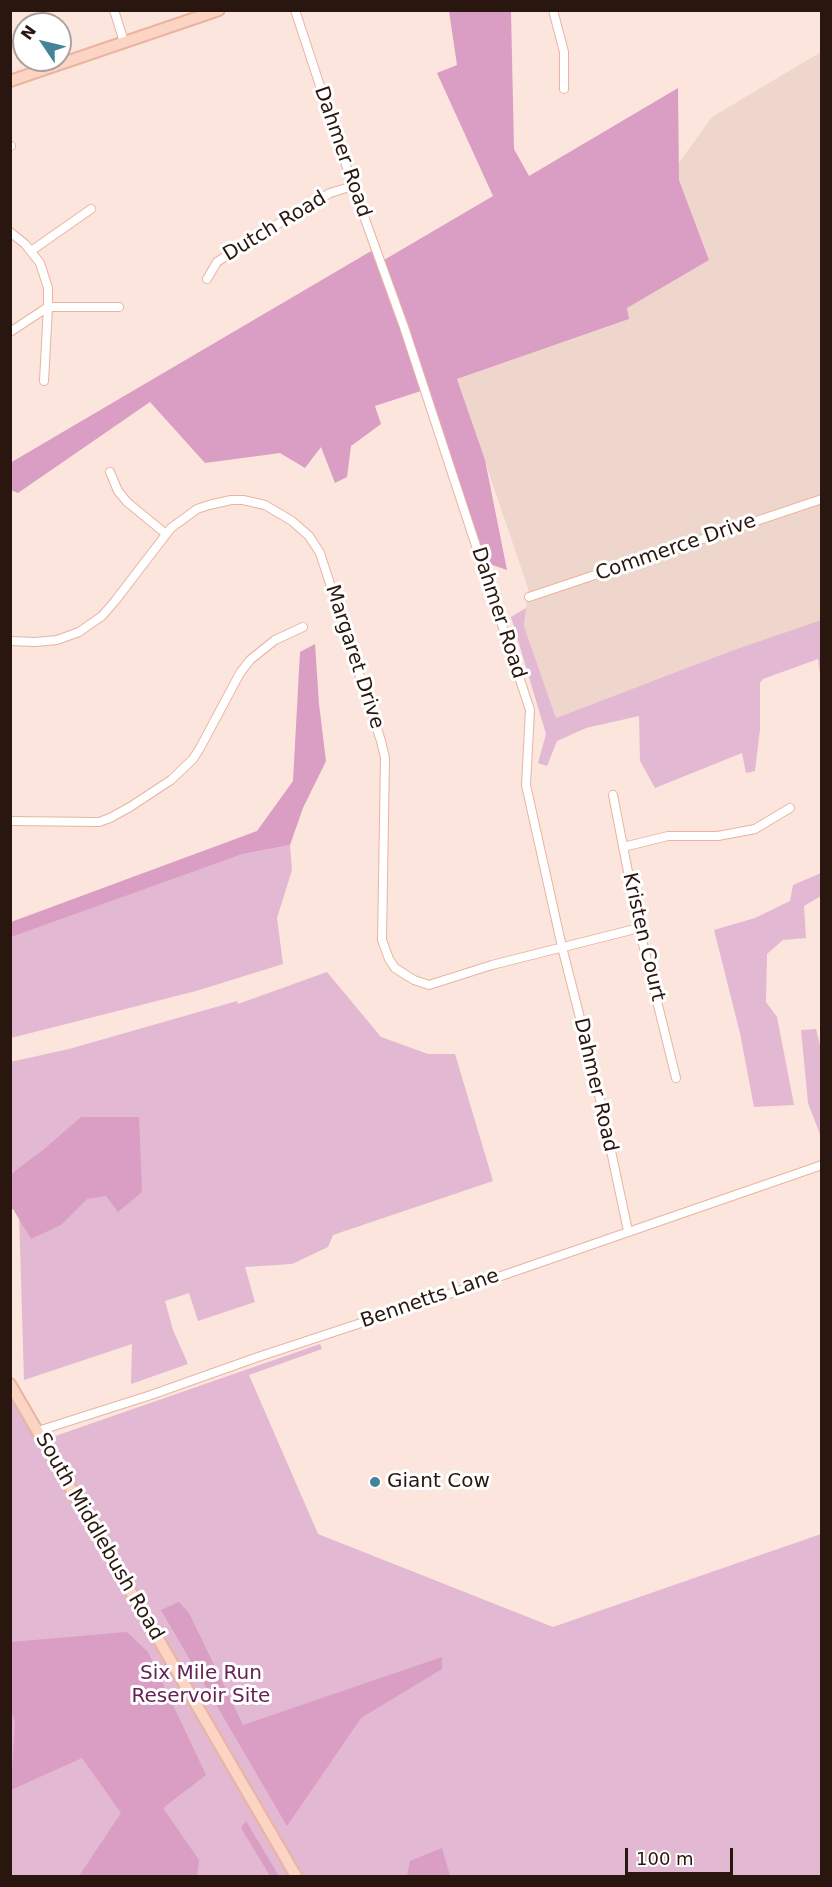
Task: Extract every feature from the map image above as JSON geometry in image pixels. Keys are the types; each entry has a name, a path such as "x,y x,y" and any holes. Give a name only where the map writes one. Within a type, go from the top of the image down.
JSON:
{"street":[{"path":"114,10 124,42"},
{"path":"10,81 219,10"},
{"name":"Dahmer Road","path":"295,10 353,186 404,327 530,711 526,785 562,947 597,1084 628,1231"},
{"path":"553,10 564,52 564,89"},
{"name":"Dutch Road","path":"207,279 217,262 244,244 330,193 353,186"},
{"path":"31,251 91,209"},
{"path":"10,232 25,243 40,263 48,288 44,381"},
{"path":"10,332 48,307 119,307"},
{"path":"110,472 118,491 127,502 166,534"},
{"name":"Commerce Drive","path":"530,597 822,499"},
{"name":"Margaret Drive","path":"10,641 57,640 79,632 102,616 166,534 198,509 231,500 265,505 292,521 309,536 320,553 385,758 382,940 395,968 414,980 429,985 492,965 639,928"},
{"path":"10,821 99,822 130,807 180,772 200,748 240,673 250,660 275,640 303,627"},
{"name":"Kristen Court","path":"613,795 639,928 676,1078"},
{"path":"623,847 668,836 718,836 754,829 790,808"},
{"name":"Bennetts Lane","path":"38,1431 151,1395 822,1165"},
{"name":"South Middlebush Road","path":"10,1384 296,1876"}],"shaded area":[{"path":"449,11 511,11 514,149 529,176 678,88 679,180 709,260 627,308 629,319 457,379 485,460 507,570 484,562 427,389 375,406 381,424 351,446 347,477 335,483 321,447 305,468 280,453 205,463 150,402 18,493 11,490 10,463 378,247 384,260 493,196 437,73 457,65"},
{"path":"821,52 821,620 731,651 556,718 524,626 528,588 457,379 629,319 626,308 709,260 679,180 678,164 712,117"},
{"path":"315,644 326,761 303,808 290,845 243,854 11,937 11,922 257,831 293,781 300,652"},
{"path":"81,1117 139,1117 142,1192 118,1212 106,1196 87,1199 61,1225 31,1239 13,1209 11,1210 11,1174"},
{"path":"179,1602 189,1613 243,1725 442,1657 442,1669 361,1718 287,1826 161,1610"},
{"path":"127,1632 148,1652 206,1775 163,1808 199,1860 197,1876 79,1876 121,1813 82,1758 11,1790 15,1722 11,1711 11,1642"},
{"path":"246,1821 279,1876 270,1876 241,1828"},
{"path":"442,1848 450,1876 407,1876 410,1861"}],"green space":[{"path":"526,608 524,626 556,718 731,651 821,620 821,682 818,659 763,679 760,683 760,729 755,771 746,773 742,753 655,788 640,761 639,716 586,728 557,741 547,766 538,763 546,734 511,617"},
{"path":"290,845 292,870 277,918 283,964 196,991 11,1038 10,937 243,854"},
{"path":"821,873 821,896 804,906 806,938 783,940 767,954 766,1002 777,1017 794,1105 754,1107 740,1033 714,930 755,918 790,901 793,885"},
{"path":"327,972 381,1037 428,1054 455,1054 493,1181 333,1235 328,1247 292,1264 245,1267 255,1302 198,1321 189,1293 165,1301 173,1330 188,1364 131,1384 132,1344 24,1380 18,1180 15,1171 10,1174 10,1062 69,1049 237,1001 238,1004"},
{"path":"816,1029 821,1049 821,1137 808,1103 801,1030"},
{"name":"Six Mile Run Reservoir Site","path":"320,1344 322,1349 249,1375 318,1534 553,1627 821,1534 821,1876 11,1876 10,1396 38,1442"}],"place":[{"name":"Giant Cow","path":"375,1482"}]}
